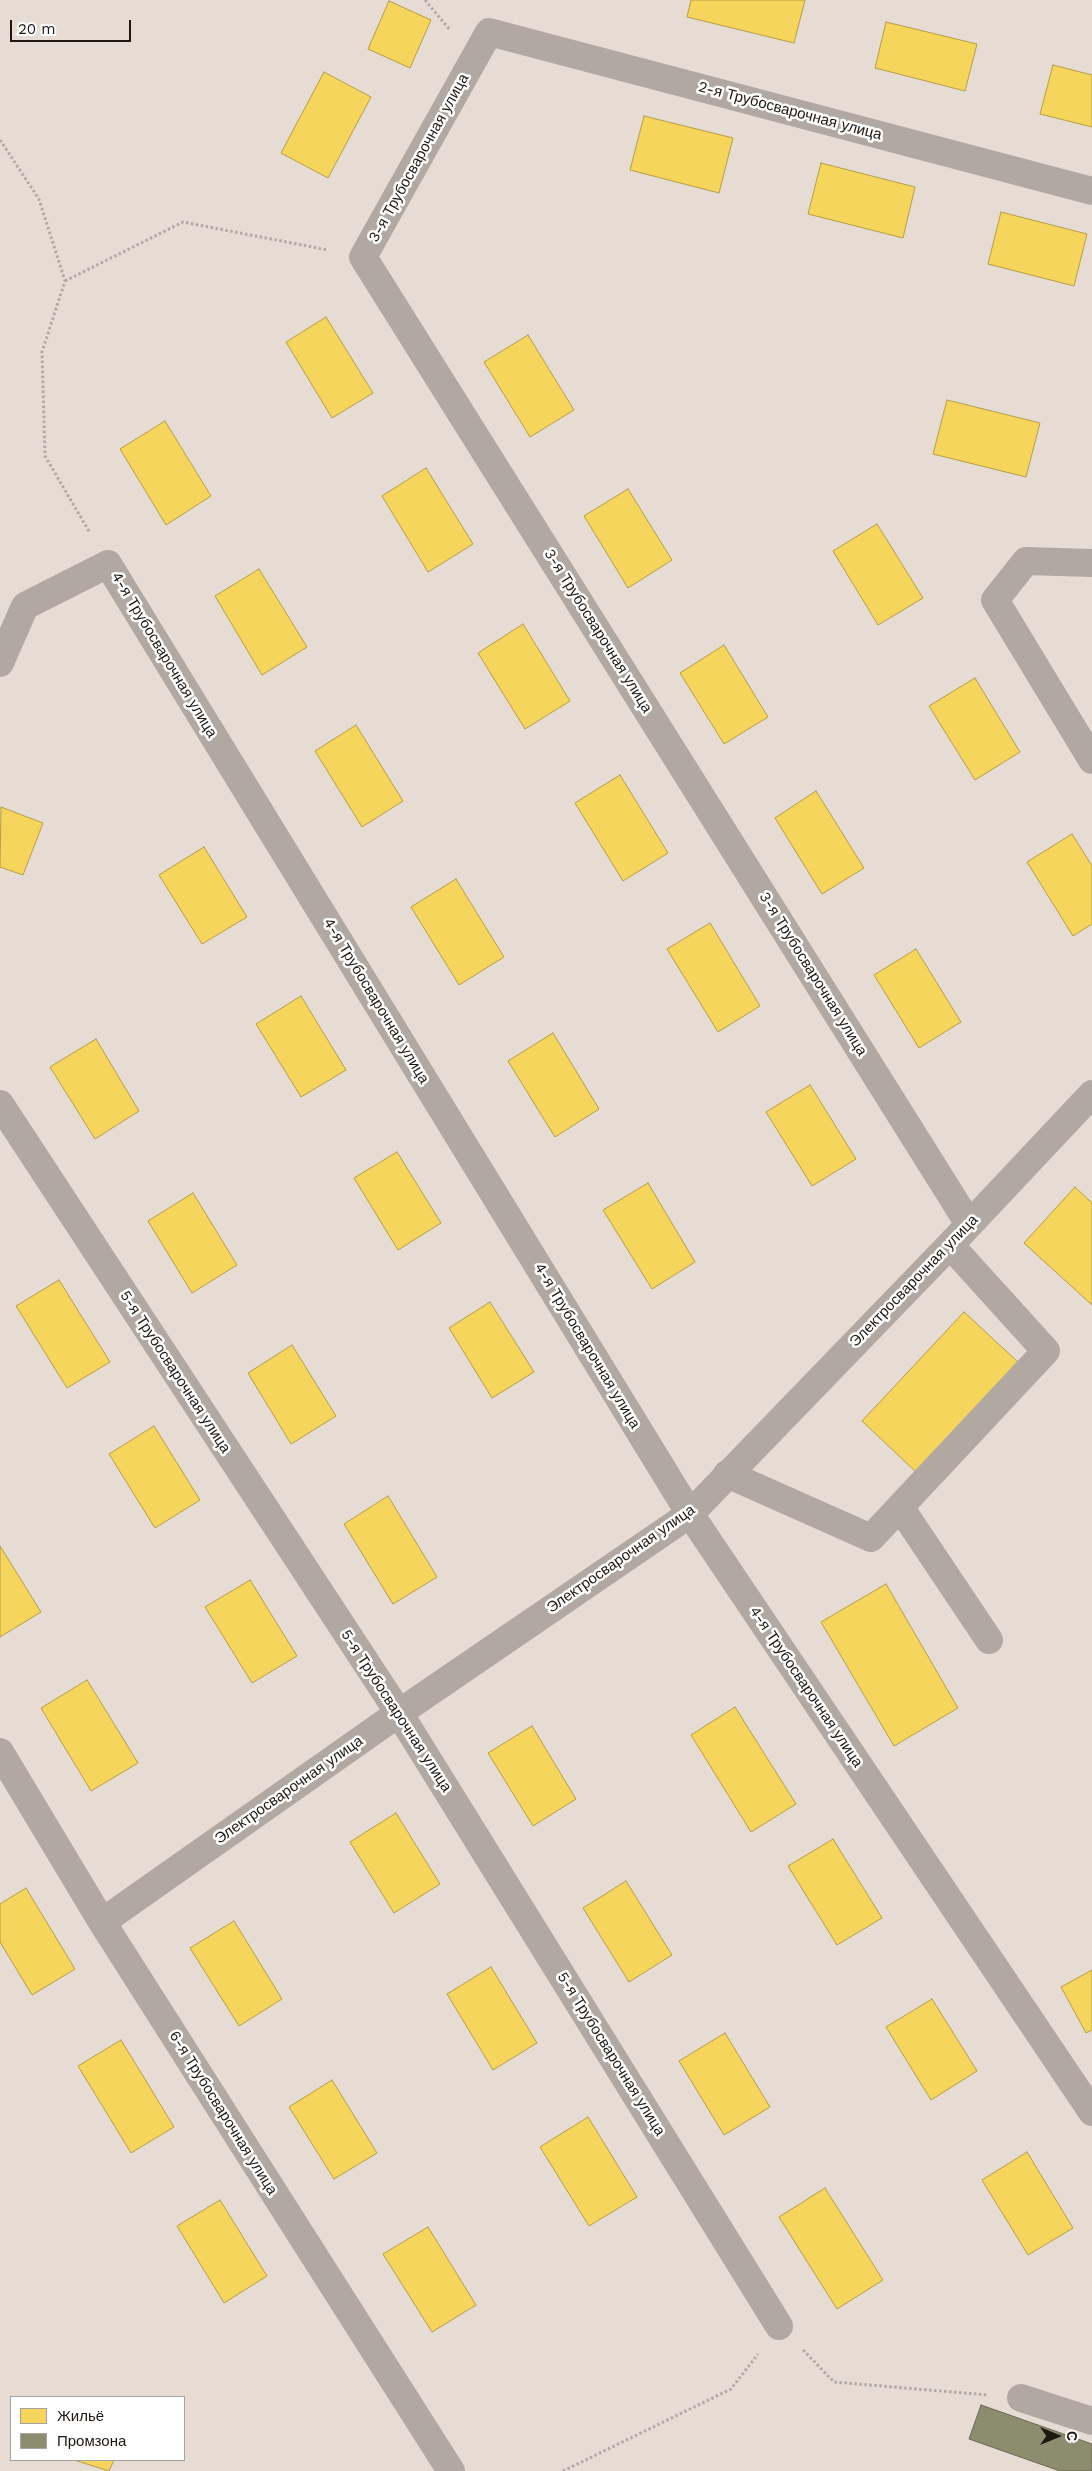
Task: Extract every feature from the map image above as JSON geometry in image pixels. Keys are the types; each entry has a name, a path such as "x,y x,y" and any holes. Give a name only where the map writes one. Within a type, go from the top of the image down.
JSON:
{"street":[{"name":"2-я Трубосварочная улица","path":"489,32 1092,191"},
{"name":"3-я Трубосварочная улица","path":"489,32 363,257 969,1224"},
{"path":"1092,563 1026,561 995,600 1092,760"},
{"path":"0,663 25,606 108,564"},
{"name":"4-я Трубосварочная улица","path":"108,564 690,1514 1092,2112"},
{"name":"Электросварочная улица","path":"102,1922 399,1713 690,1514 1091,1096"},
{"name":"5-я Трубосварочная улица","path":"0,1104 399,1713 780,2326"},
{"path":"727,1474 871,1538 1046,1351 950,1245"},
{"path":"900,1507 989,1640"},
{"name":"6-я Трубосварочная улица","path":"1,1752 102,1922 451,2471"},
{"path":"1021,2398 1092,2421"}],"path":[{"path":"0,140 39,199 65,281 42,352 45,456 108,564"},
{"path":"65,281 183,222 363,257"},
{"path":"563,2471 731,2389 780,2326 834,2382 1021,2398"}],"building: Жильё":[{"path":"691,0 805,0 794,43 687,17"},
{"path":"389,1 431,20 410,68 368,49"},
{"path":"886,22 977,44 965,91 875,68"},
{"path":"1053,65 1092,75 1092,127 1040,114"},
{"path":"324,72 371,97 328,178 281,153"},
{"path":"644,116 733,138 719,193 630,170"},
{"path":"821,163 915,187 903,238 808,214"},
{"path":"1001,212 1087,234 1074,286 988,264"},
{"path":"326,317 373,393 332,418 286,342"},
{"path":"528,335 574,410 530,437 484,362"},
{"path":"947,400 1040,423 1026,477 933,454"},
{"path":"165,421 211,496 166,525 120,449"},
{"path":"426,468 473,544 428,572 382,496"},
{"path":"628,489 672,560 628,588 584,516"},
{"path":"877,524 923,598 878,625 833,551"},
{"path":"259,569 307,647 262,675 215,596"},
{"path":"523,624 570,701 525,729 478,653"},
{"path":"724,645 768,717 724,744 680,673"},
{"path":"975,678 1020,752 975,780 929,706"},
{"path":"356,725 403,801 362,827 315,751"},
{"path":"620,775 668,853 623,881 575,803"},
{"path":"816,791 864,868 822,894 775,818"},
{"path":"1,807 43,823 23,875 0,867"},
{"path":"1072,834 1092,866 1092,924 1073,936 1027,862"},
{"path":"204,847 247,917 202,944 159,875"},
{"path":"456,879 504,957 459,985 411,907"},
{"path":"710,923 760,1006 718,1032 667,949"},
{"path":"916,949 961,1022 919,1048 874,975"},
{"path":"301,996 346,1070 301,1097 256,1024"},
{"path":"553,1033 599,1109 555,1137 508,1061"},
{"path":"96,1039 139,1111 95,1139 50,1067"},
{"path":"810,1085 856,1159 812,1186 766,1112"},
{"path":"397,1152 441,1223 398,1250 354,1178"},
{"path":"648,1183 695,1262 652,1289 603,1210"},
{"path":"1075,1187 1092,1203 1092,1305 1024,1243"},
{"path":"193,1193 237,1265 192,1293 148,1221"},
{"path":"59,1280 110,1362 67,1388 16,1306"},
{"path":"490,1302 534,1372 492,1398 449,1328"},
{"path":"964,1312 1018,1362 916,1472 862,1421"},
{"path":"292,1345 336,1416 291,1444 248,1373"},
{"path":"154,1426 200,1500 155,1528 109,1454"},
{"path":"388,1496 437,1577 393,1604 344,1524"},
{"path":"0,1546 41,1612 0,1637"},
{"path":"250,1580 297,1656 252,1683 205,1607"},
{"path":"886,1584 958,1708 894,1746 821,1622"},
{"path":"87,1680 138,1763 91,1791 41,1708"},
{"path":"735,1707 796,1804 751,1832 691,1735"},
{"path":"532,1726 576,1799 533,1826 488,1753"},
{"path":"396,1813 440,1884 394,1913 350,1842"},
{"path":"833,1839 882,1918 837,1945 788,1866"},
{"path":"626,1881 672,1955 629,1982 583,1908"},
{"path":"26,1888 75,1969 32,1995 0,1942 0,1904"},
{"path":"234,1921 282,1999 239,2026 190,1948"},
{"path":"491,1967 537,2043 493,2070 447,1994"},
{"path":"1092,1970 1092,2030 1086,2033 1061,1987"},
{"path":"932,1999 977,2071 931,2100 886,2027"},
{"path":"725,2033 770,2107 724,2135 679,2061"},
{"path":"121,2040 174,2127 131,2153 78,2066"},
{"path":"332,2080 377,2153 334,2179 289,2107"},
{"path":"588,2117 637,2197 589,2226 540,2147"},
{"path":"1027,2152 1073,2228 1028,2255 982,2180"},
{"path":"825,2188 883,2280 837,2309 779,2217"},
{"path":"220,2200 267,2276 224,2303 177,2226"},
{"path":"428,2227 476,2305 432,2332 383,2254"},
{"path":"77,2461 114,2461 109,2471"}],"building: Промзона":[{"path":"981,2405 1092,2444 1092,2471 1060,2471 969,2439"}]}
